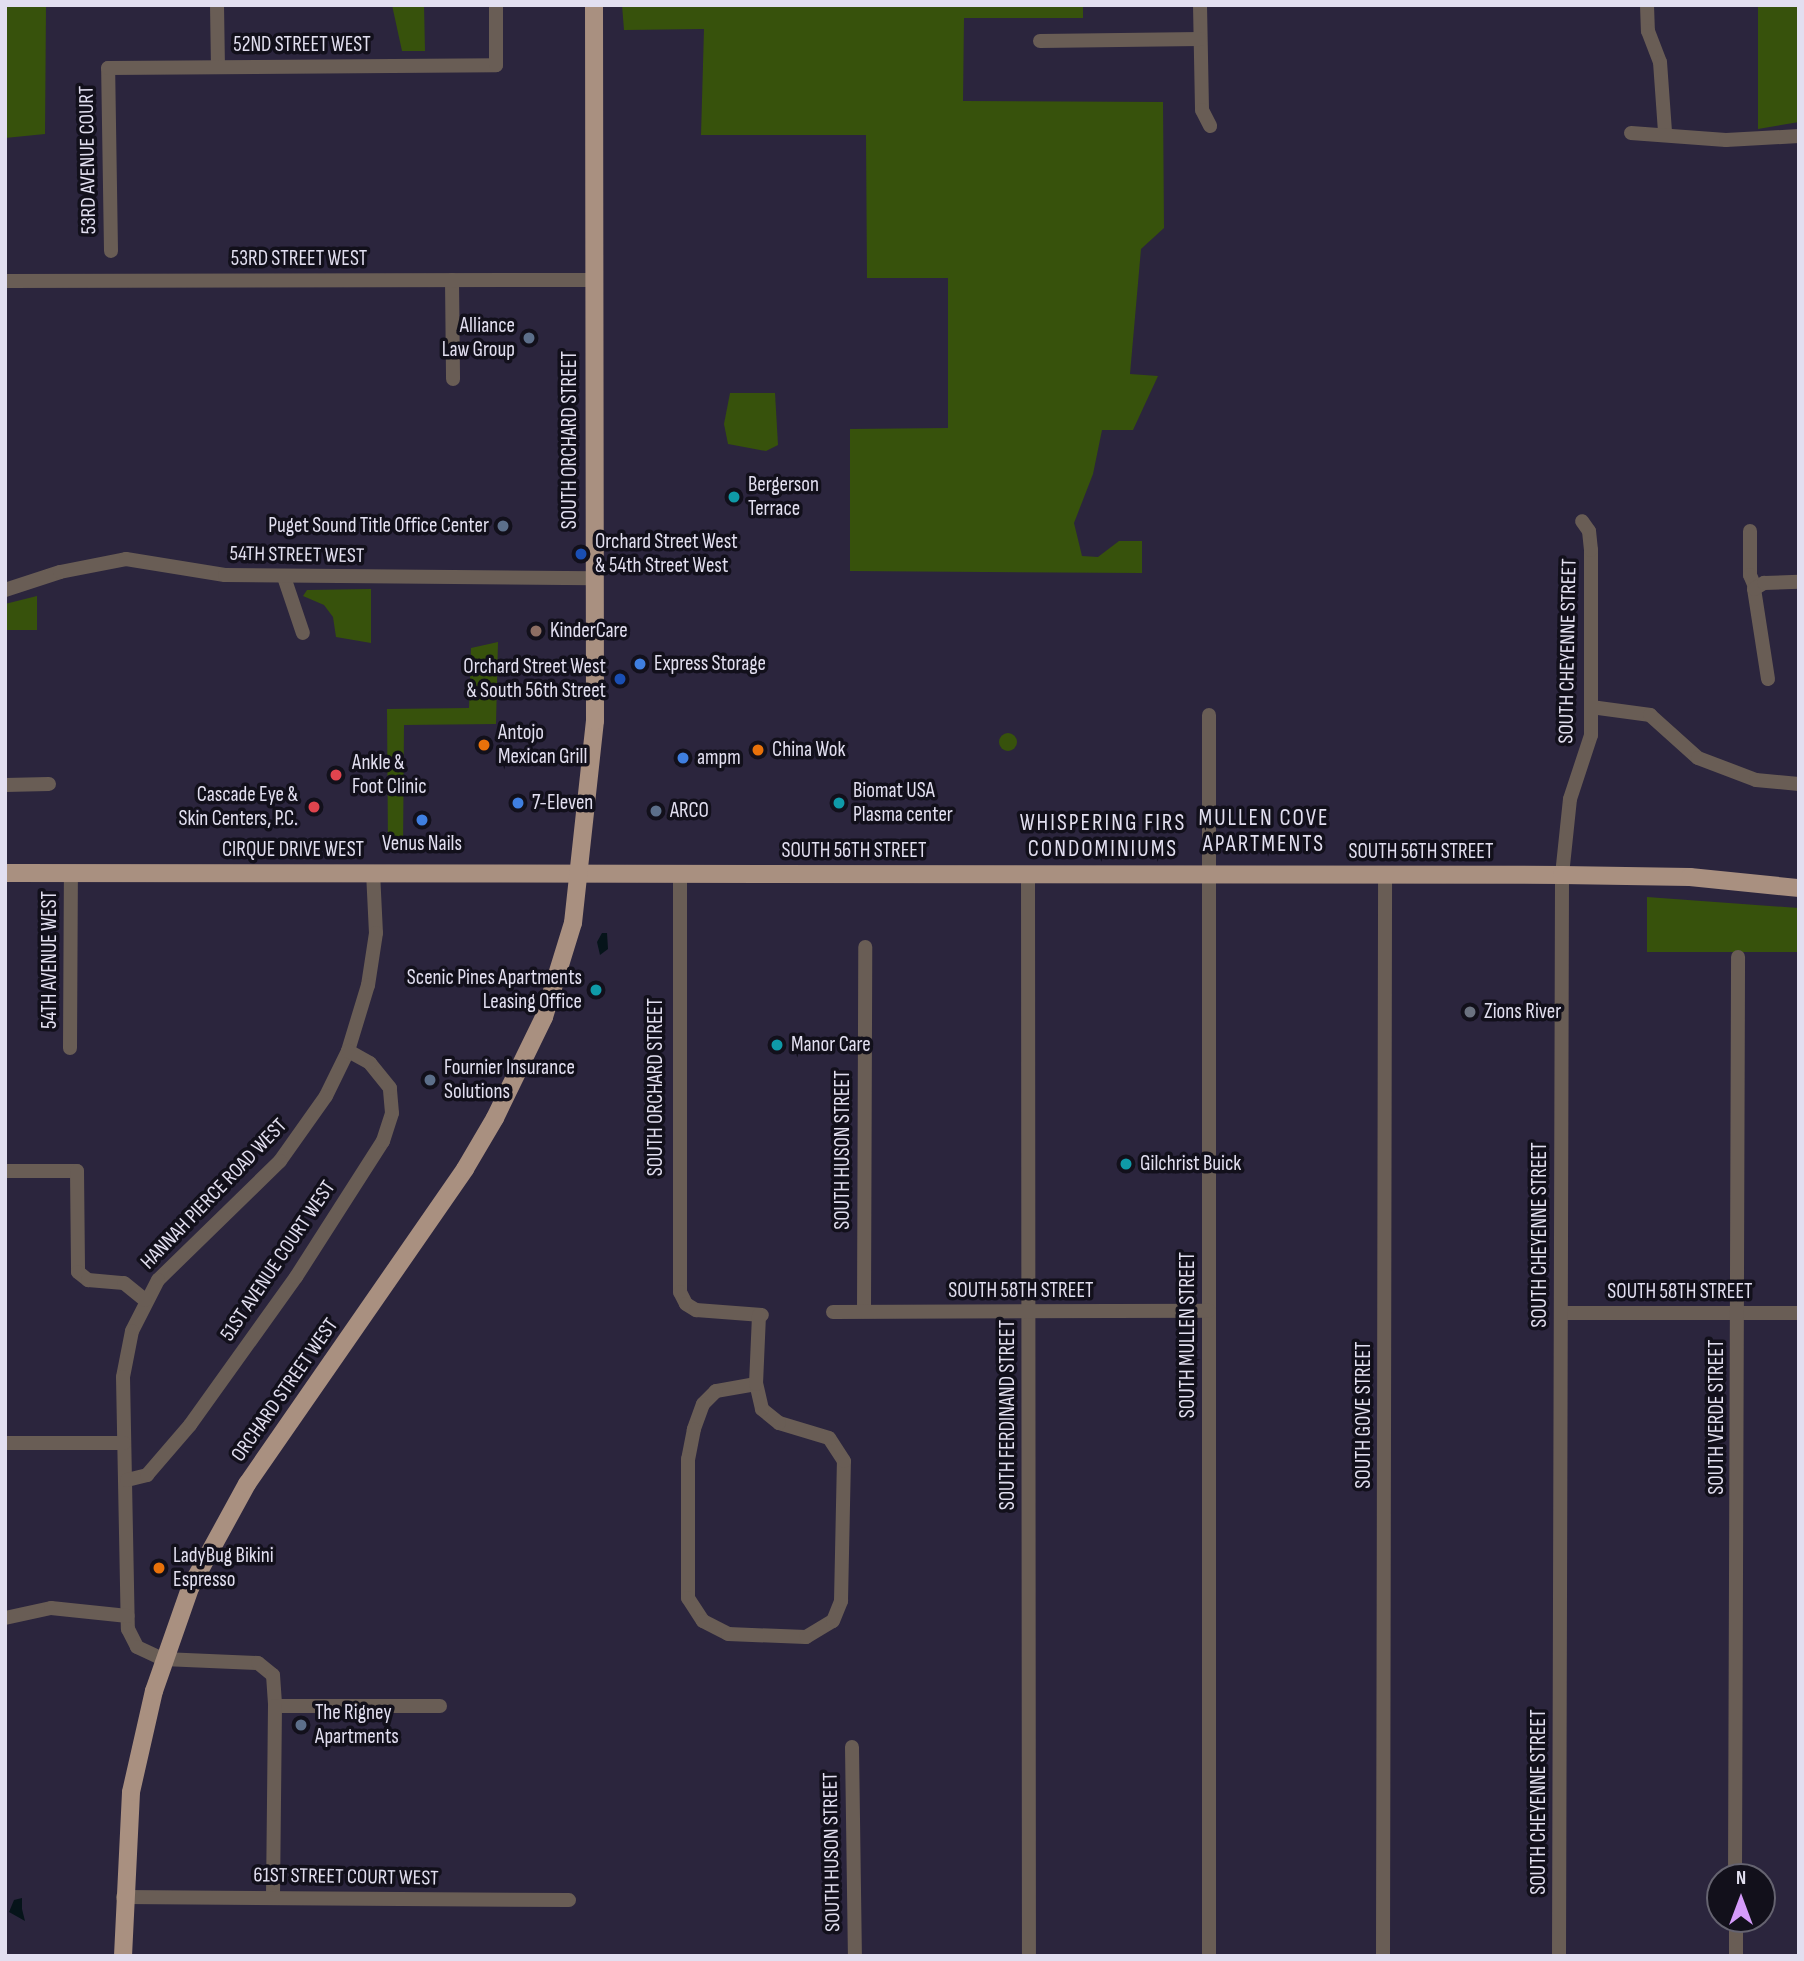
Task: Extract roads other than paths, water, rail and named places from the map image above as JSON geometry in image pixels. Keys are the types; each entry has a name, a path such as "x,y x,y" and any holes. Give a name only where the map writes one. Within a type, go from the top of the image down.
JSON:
{"main road":[{"name":"SOUTH ORCHARD STREET","path":"580,874 595,721 594,5"},
{"name":"CIRQUE DRIVE WEST","path":"5,873 580,874"},
{"name":"SOUTH 56TH STREET","path":"580,874 1562,875 1690,877 1799,888"},
{"name":"ORCHARD STREET WEST","path":"123,1956 123,1897 131,1792 163,1658 195,1577 247,1485 465,1169 495,1118 544,1017 573,923 580,874"}],"street":[{"path":"217,5 218,67"},
{"name":"52ND STREET WEST","path":"108,68 496,65 496,5"},
{"path":"1200,5 1202,110 1210,126"},
{"path":"1647,5 1648,31 1660,62 1665,132"},
{"path":"1040,41 1200,38"},
{"name":"53RD AVENUE COURT","path":"108,68 111,251"},
{"path":"1631,133 1665,132 1726,140 1799,136"},
{"path":"453,280 453,379"},
{"name":"53RD STREET WEST","path":"5,281 593,280"},
{"name":"SOUTH CHEYENNE STREET","path":"1559,1956 1562,875 1563,831 1590,744 1591,550 1589,531 1582,521"},
{"path":"1750,531 1750,575 1755,587 1768,680"},
{"name":"54TH STREET WEST","path":"5,590 60,572 126,559 207,573 284,577 594,578"},
{"path":"284,577 303,634"},
{"path":"1755,587 1799,582"},
{"path":"1591,707 1650,715 1698,758 1756,780 1799,784"},
{"name":"SOUTH MULLEN STREET","path":"1209,715 1209,1956"},
{"path":"5,785 49,784"},
{"name":"54TH AVENUE WEST","path":"70,1048 71,873"},
{"name":"HANNAH PIERCE ROAD WEST","path":"163,1658 133,1643 128,1616 124,1362 145,1300 166,1271 292,1147 319,1108 348,1051 372,959 377,905 373,873"},
{"name":"SOUTH FERDINAND STREET","path":"1028,874 1029,1956"},
{"name":"SOUTH GOVE STREET","path":"1383,1956 1385,874"},
{"name":"SOUTH ORCHARD STREET","path":"680,875 678,1281 682,1300 696,1310 761,1315 755,1384"},
{"name":"SOUTH HUSON STREET","path":"864,1311 865,947"},
{"name":"SOUTH VERDE STREET","path":"1735,1863 1738,957"},
{"name":"51ST AVENUE COURT WEST","path":"127,1480 147,1475 190,1425 296,1278 383,1141 393,1108 390,1088 370,1063 348,1051"},
{"path":"5,1171 77,1171 78,1272 88,1280 124,1283 145,1300"},
{"name":"SOUTH 58TH STREET","path":"833,1312 1209,1311"},
{"name":"SOUTH 58TH STREET","path":"1561,1313 1799,1313"},
{"path":"755,1384 767,1415 829,1438 844,1461 841,1601 833,1621 806,1637 728,1634 701,1619 688,1598 688,1459 694,1429 703,1404 716,1391 755,1384"},
{"path":"5,1443 124,1443"},
{"path":"5,1618 51,1608 128,1616"},
{"path":"163,1658 258,1663 273,1675 273,1896"},
{"path":"275,1706 440,1706"},
{"name":"SOUTH HUSON STREET","path":"852,1747 855,1956"},
{"name":"61ST STREET COURT WEST","path":"123,1897 569,1900"},
{"path":"1736,1933 1736,1956"}],"place":[{"name":"Alliance Law Group","path":"529,338"},
{"name":"Bergerson Terrace","path":"734,497"},
{"name":"Puget Sound Title Office Center","path":"503,526"},
{"name":"Orchard Street West & 54th Street West","path":"581,554"},
{"name":"KinderCare","path":"536,631"},
{"name":"Express Storage","path":"640,664"},
{"name":"Orchard Street West & South 56th Street","path":"620,679"},
{"name":"Antojo Mexican Grill","path":"484,745"},
{"name":"China Wok","path":"758,750"},
{"name":"ampm","path":"683,758"},
{"name":"Ankle & Foot Clinic","path":"336,775"},
{"name":"7-Eleven","path":"518,803"},
{"name":"Biomat USA Plasma center","path":"839,803"},
{"name":"Cascade Eye & Skin Centers, P.C.","path":"314,807"},
{"name":"ARCO","path":"656,811"},
{"name":"Venus Nails","path":"422,820"},
{"name":"Scenic Pines Apartments Leasing Office","path":"596,990"},
{"name":"Zions River","path":"1470,1012"},
{"name":"Manor Care","path":"777,1045"},
{"name":"Fournier Insurance Solutions","path":"430,1080"},
{"name":"Gilchrist Buick","path":"1126,1164"},
{"name":"LadyBug Bikini Espresso","path":"159,1568"},
{"name":"The Rigney Apartments","path":"301,1725"}],"district":[{"name":"MULLEN COVE APARTMENTS","path":"1264,831"},
{"name":"WHISPERING FIRS CONDOMINIUMS","path":"1103,836"}]}
